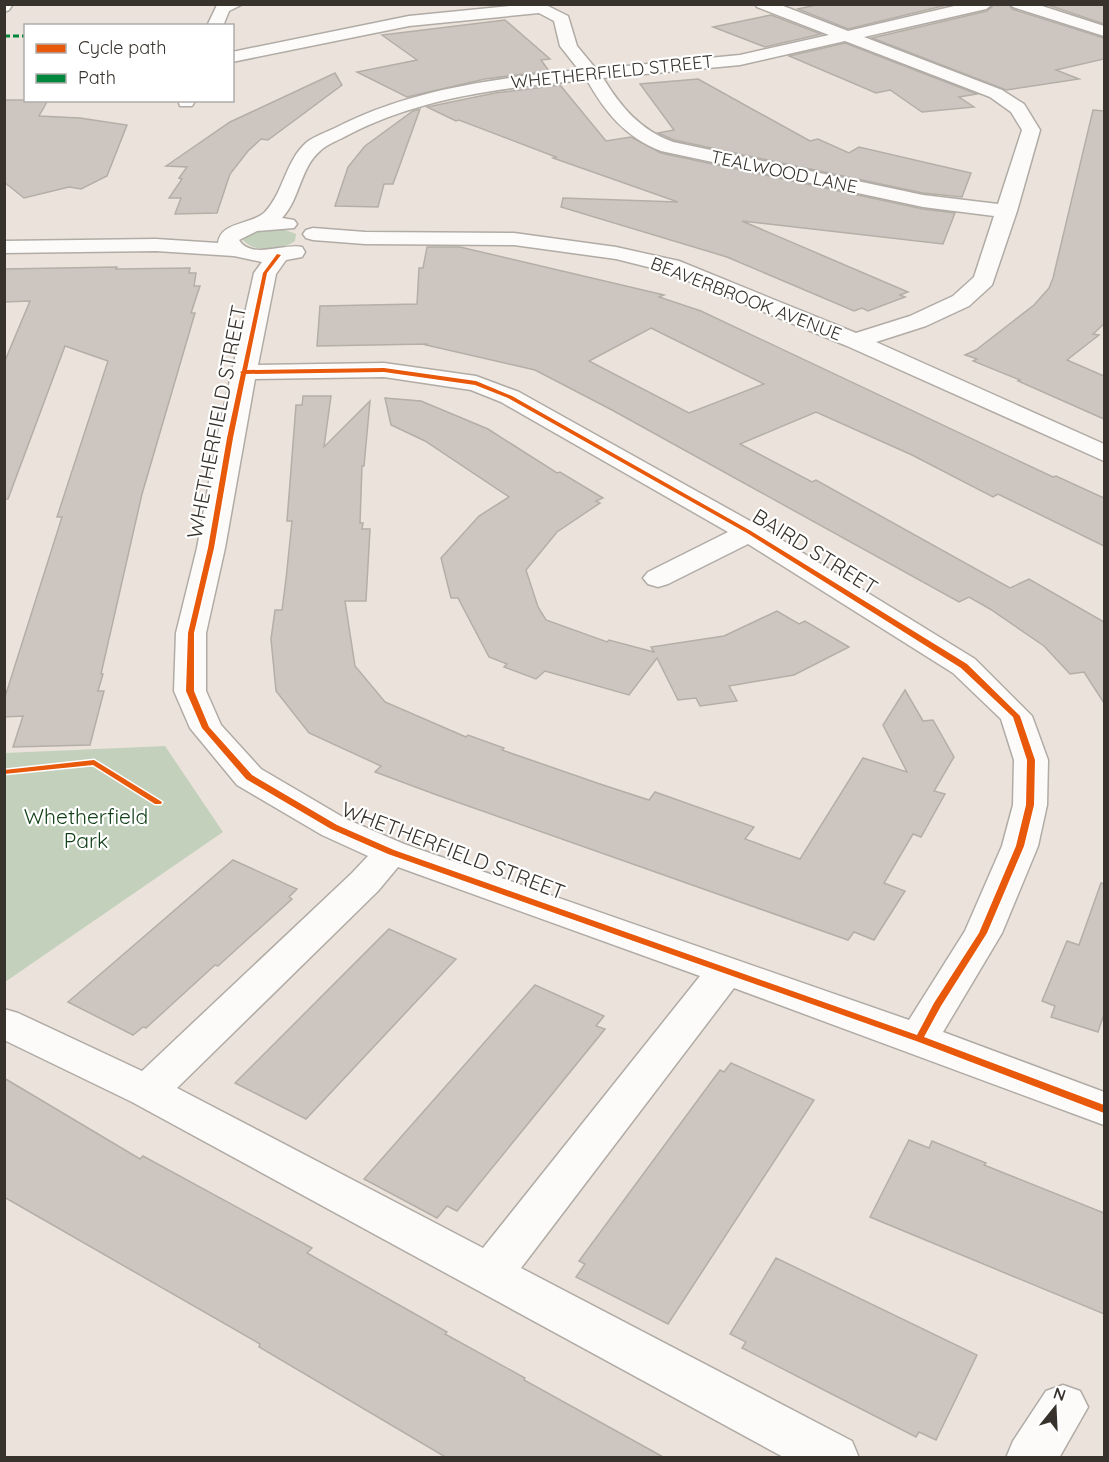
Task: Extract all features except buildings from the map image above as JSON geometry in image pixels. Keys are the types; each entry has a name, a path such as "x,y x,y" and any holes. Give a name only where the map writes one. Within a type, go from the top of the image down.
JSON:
{"street":[{"path":"216,24 222,8 236,4"},
{"path":"762,4 998,93 1023,112 1031,130 984,280 962,301 918,321 855,341"},
{"name":"WHETHERFIELD STREET","path":"265,224 280,208 300,163 314,146 362,121 426,99 461,90 518,81 740,60 986,4"},
{"path":"1018,4 1104,31"},
{"path":"234,57 409,21 541,6"},
{"name":"TEALWOOD LANE","path":"541,6 562,19 568,50 592,75 606,99 630,128 648,140 901,196 1007,211"},
{"path":"280,208 307,235"},
{"path":"253,253 265,224 307,235"},
{"path":"4,248 156,245 253,253 307,235"},
{"name":"BEAVERBROOK AVENUE","path":"307,235 365,238 514,239 616,253 671,266 855,341 1104,453"},
{"name":"WHETHERFIELD STREET","path":"253,253 243,372 211,548 191,633 190,691 206,728 249,777 334,827 391,852 919,1039 1104,1109"},
{"name":"BAIRD STREET","path":"243,372 384,370 476,383 510,397 749,532 964,666 1016,716 1031,760 1030,805 1020,846 983,933 937,1005 919,1039"},
{"path":"658,578 749,532"},
{"path":"147,1091 365,882 391,852"},
{"path":"490,1274 726,971"},
{"path":"4,1023 147,1091 834,1458"},
{"path":"1031,1458 1063,1407"}],"green space":[{"path":"280,228 296,234 295,241 283,247 260,249 247,244 242,239 254,231"},
{"name":"Whetherfield Park","path":"165,746 223,832 5,982 5,753"}],"marked path":[{"path":"4,36 24,36"}],"cycle path":[{"path":"279,255 265,273 230,438 211,548 191,633 190,691 206,728 249,777 334,827 391,852 919,1039 1104,1109"},
{"path":"243,372 384,370 476,383 510,397 749,532 964,666 1016,716 1031,760 1030,805 1020,846 983,933 937,1005 919,1039"},
{"path":"4,772 94,762 158,802"}]}
